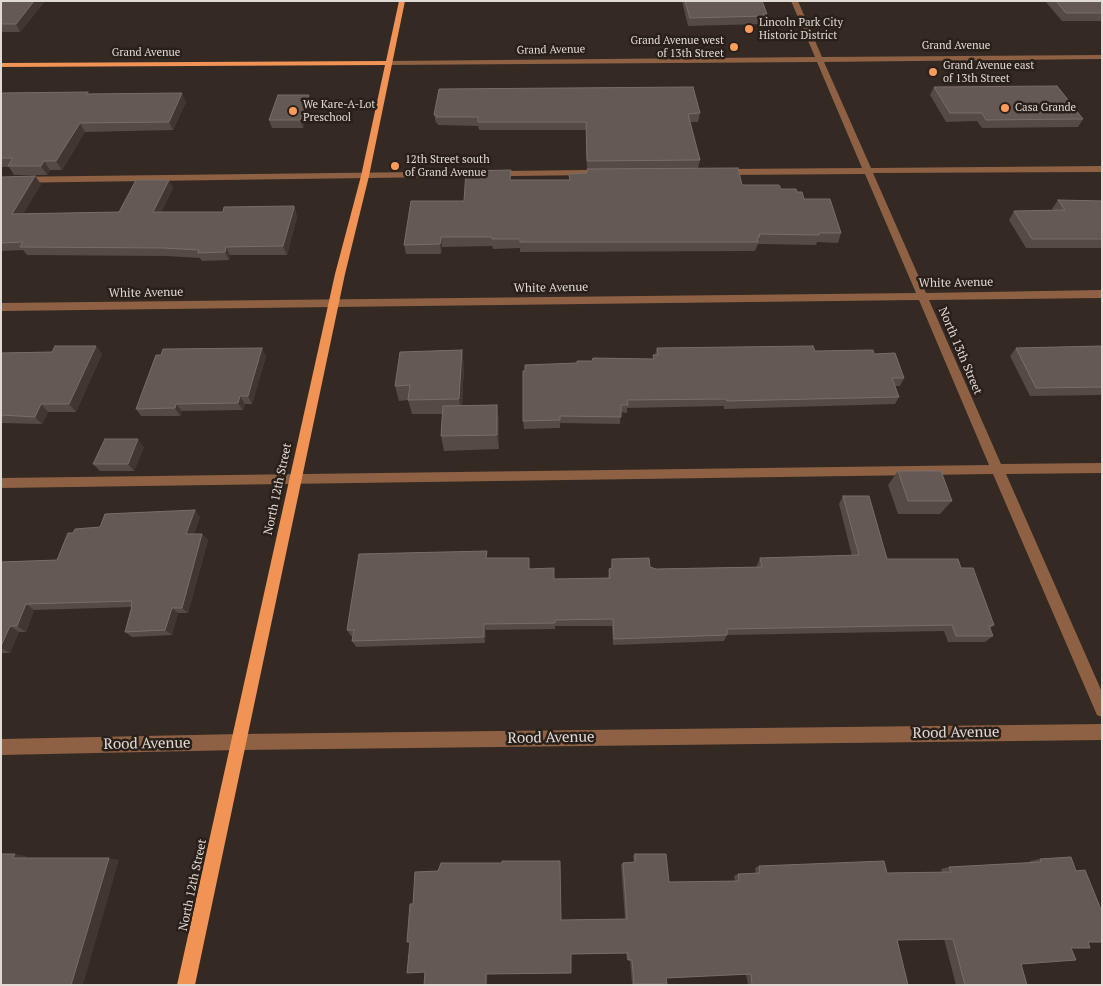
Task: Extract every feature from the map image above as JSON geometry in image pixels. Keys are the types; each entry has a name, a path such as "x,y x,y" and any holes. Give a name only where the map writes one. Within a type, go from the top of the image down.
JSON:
{"main road":[{"name":"North 12th Street","path":"186,985 240,742 295,479 334,303 365,176 402,1"},
{"name":"Grand Avenue","path":"1,65 389,63"}],"street":[{"name":"North 13th Street","path":"794,1 1102,710"},
{"name":"Grand Avenue","path":"389,63 1102,57"},
{"path":"714,172 1102,168"},
{"path":"1,180 597,173"},
{"name":"White Avenue","path":"1,307 1102,294"},
{"path":"1,483 1102,468"},
{"name":"Rood Avenue","path":"1,747 240,742 1102,732"}],"building":[{"path":"2,1 34,1 16,24 1,24"},
{"path":"685,1 762,1 767,14 763,14 765,16 690,18"},
{"path":"1056,1 1102,1 1102,13 1066,13"},
{"path":"1057,86 1083,119 986,120 982,113 950,113 934,87"},
{"path":"693,87 700,113 688,114 700,160 587,161 586,122 478,122 478,117 436,117 437,115 434,115 439,89"},
{"path":"88,92 86,94 182,93 169,122 80,123 56,161 44,161 41,166 8,166 13,158 1,158 1,93"},
{"path":"278,95 309,95 300,120 269,120"},
{"path":"738,168 742,185 779,185 781,189 796,189 797,192 802,192 804,199 830,199 841,233 819,233 819,235 759,234 760,237 757,237 758,242 520,242 520,239 492,239 492,237 441,237 440,244 404,245 411,201 464,201 466,171 511,170 510,180 570,180 569,174 587,173 587,169"},
{"path":"35,176 12,214 119,212 136,180 169,180 153,212 223,212 224,207 294,206 294,208 283,246 226,247 225,252 198,253 199,250 163,248 20,247 23,242 1,243 1,178"},
{"path":"1058,200 1102,201 1102,239 1032,239 1014,211 1065,210"},
{"path":"55,346 96,346 69,404 41,404 35,417 1,415 1,353 52,352"},
{"path":"813,346 815,351 873,350 874,354 895,353 904,378 892,378 899,397 727,401 726,399 627,400 628,405 621,405 621,417 560,416 560,420 523,421 523,371 525,371 525,365 577,363 577,361 592,361 593,358 654,359 653,355 658,355 657,348"},
{"path":"1102,346 1102,387 1036,388 1016,348"},
{"path":"262,348 248,396 240,396 238,403 176,404 175,408 136,409 156,355 161,355 163,349"},
{"path":"462,350 459,399 408,400 410,385 395,386 400,352"},
{"path":"497,405 497,435 441,436 443,406"},
{"path":"105,439 138,439 128,464 93,464"},
{"path":"898,471 941,471 952,501 908,501"},
{"path":"843,496 869,496 887,559 958,559 961,568 973,568 994,625 989,626 993,636 956,636 952,625 727,629 727,635 614,639 613,619 555,620 555,623 484,624 484,637 352,641 354,630 347,630 359,554 487,551 486,558 529,558 529,569 554,568 554,579 610,578 609,569 612,568 612,559 649,558 650,567 656,569 762,567 760,558 859,555"},
{"path":"195,510 186,534 202,534 182,608 172,608 165,630 125,632 132,601 26,604 17,626 10,626 1,646 1,562 57,560 68,533 73,533 75,529 100,527 105,514"},
{"path":"1,854 15,854 13,858 109,858 71,985 1,985"},
{"path":"635,854 666,854 669,882 739,881 738,874 760,873 759,866 884,861 887,873 951,872 949,867 1041,862 1040,859 1071,857 1076,871 1085,870 1102,912 1102,942 1088,942 1090,948 1071,948 1076,960 1021,964 1027,985 965,985 953,939 897,940 908,985 752,985 751,974 666,978 667,984 634,984 632,960 628,960 628,953 571,954 571,973 486,974 486,985 424,985 425,972 407,973 410,942 407,942 410,904 413,904 415,872 438,871 441,863 560,861 561,920 627,919 623,863 635,862"}],"place":[{"name":"Lincoln Park City Historic District","path":"749,29"},
{"name":"Grand Avenue west of 13th Street","path":"734,47"},
{"name":"Grand Avenue east of 13th Street","path":"933,72"},
{"name":"Casa Grande","path":"1005,108"},
{"name":"We Kare-A-Lot Preschool","path":"293,111"},
{"name":"12th Street south of Grand Avenue","path":"395,166"}]}
